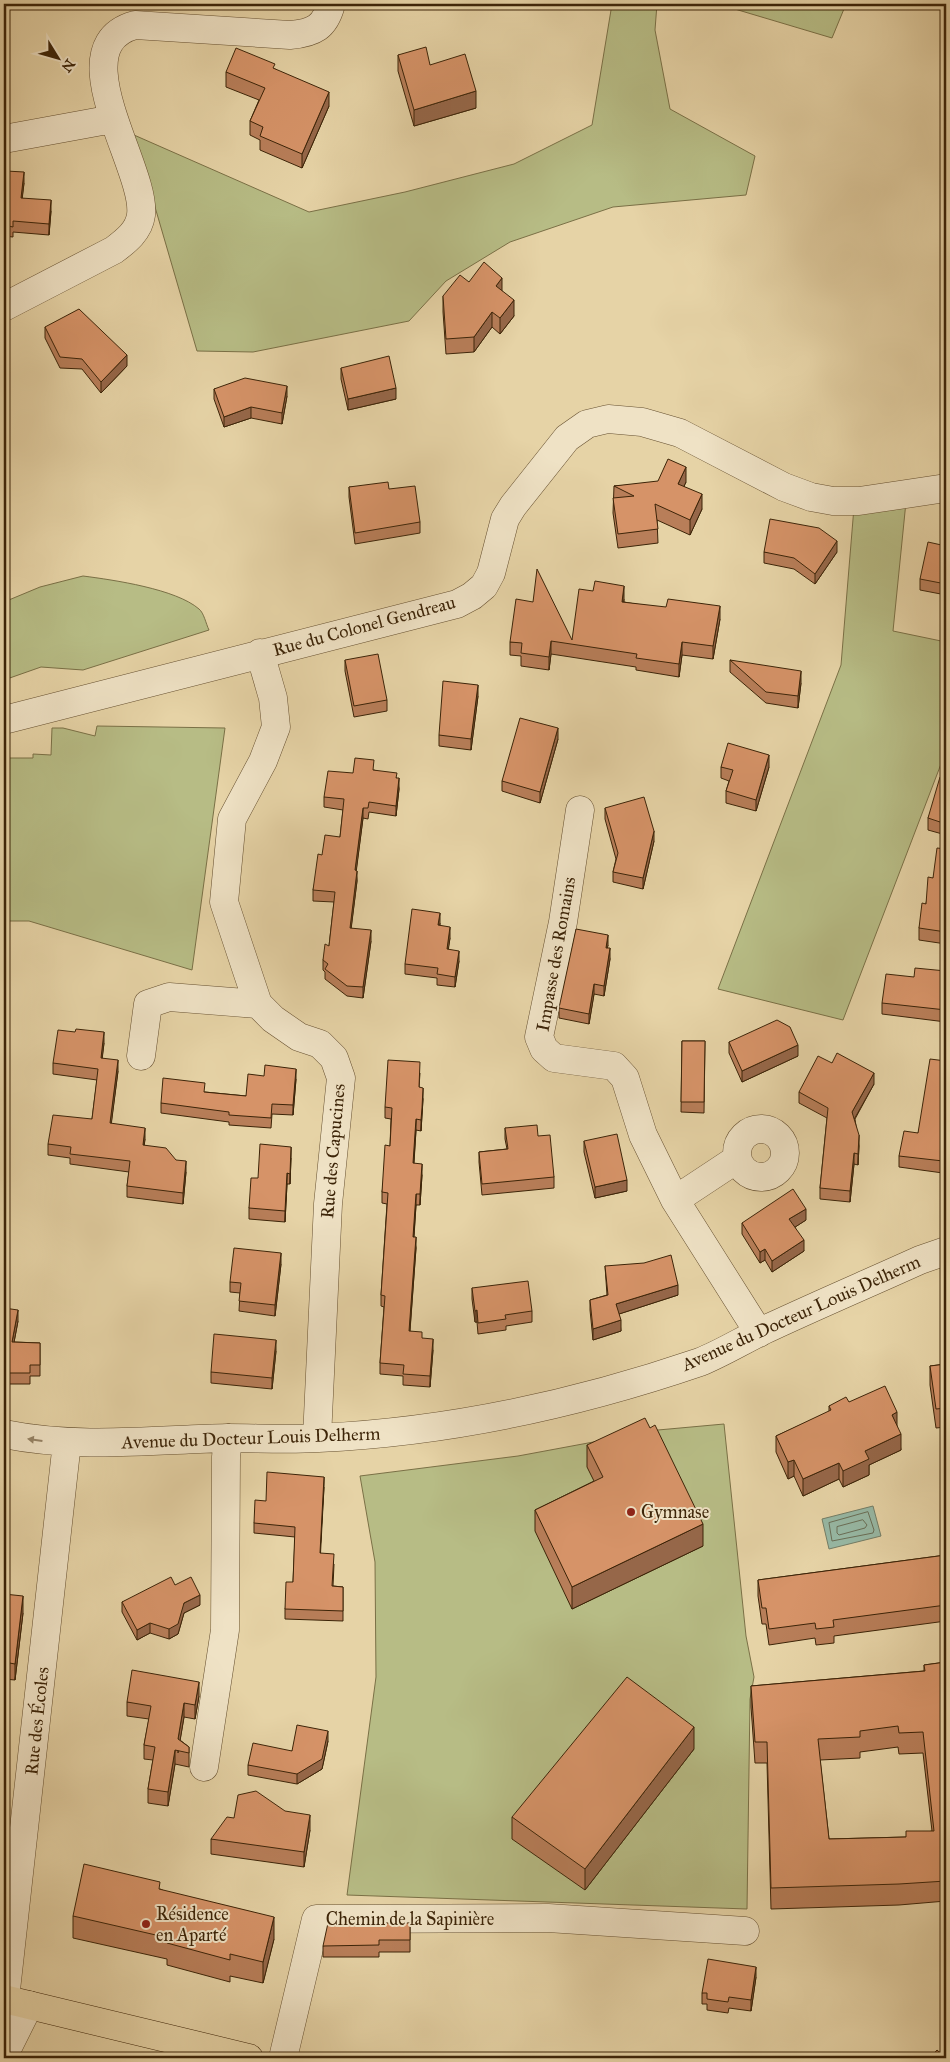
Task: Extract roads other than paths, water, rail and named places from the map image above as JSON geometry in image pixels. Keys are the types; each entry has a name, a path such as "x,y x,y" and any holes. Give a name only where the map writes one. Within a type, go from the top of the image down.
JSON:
{"main road":[{"path":"10,2004 248,2058"}],"street":[{"path":"4,307 114,250 127,241 136,229 141,215 140,197 113,119 104,73 105,53 112,37 123,28 135,24 290,35 304,34 318,28 328,17 331,4"},
{"path":"4,139 113,119"},
{"name":"Rue du Colonel Gendreau","path":"4,720 457,604 472,596 484,586 491,573 505,519 544,465 567,438 587,424 608,419 642,422 680,433 784,487 811,497 834,501 859,502 946,488"},
{"name":"Rue des Capucines","path":"260,653 273,698 276,727 264,760 232,819 224,902 258,1004 273,1019 299,1037 320,1044 334,1058 341,1078 328,1204 316,1438"},
{"name":"Impasse des Romains","path":"580,810 563,922 539,1037 544,1049 554,1058 614,1066 624,1078 643,1136 675,1200 759,1332"},
{"path":"141,1056 148,1004 169,997 258,1004"},
{"path":"675,1200 737,1159"},
{"name":"Avenue du Docteur Louis Delherm","path":"4,1434 40,1441 116,1443 228,1438 316,1438 392,1432 506,1416 620,1386 702,1361 759,1332 920,1260 946,1252"},
{"path":"204,1767 225,1630 226,1457 228,1438"},
{"name":"Rue des Écoles","path":"10,2004 67,1442"},
{"name":"Chemin de la Sapinière","path":"283,2058 316,1919 548,1918 745,1931"},
{"path":"4,2055 10,2004"}],"water":[{"path":"873,1506 881,1536 829,1549 822,1519"}],"place":[{"name":"Gymnase","path":"631,1512"},
{"name":"Résidence en Aparté","path":"146,1924"}]}
